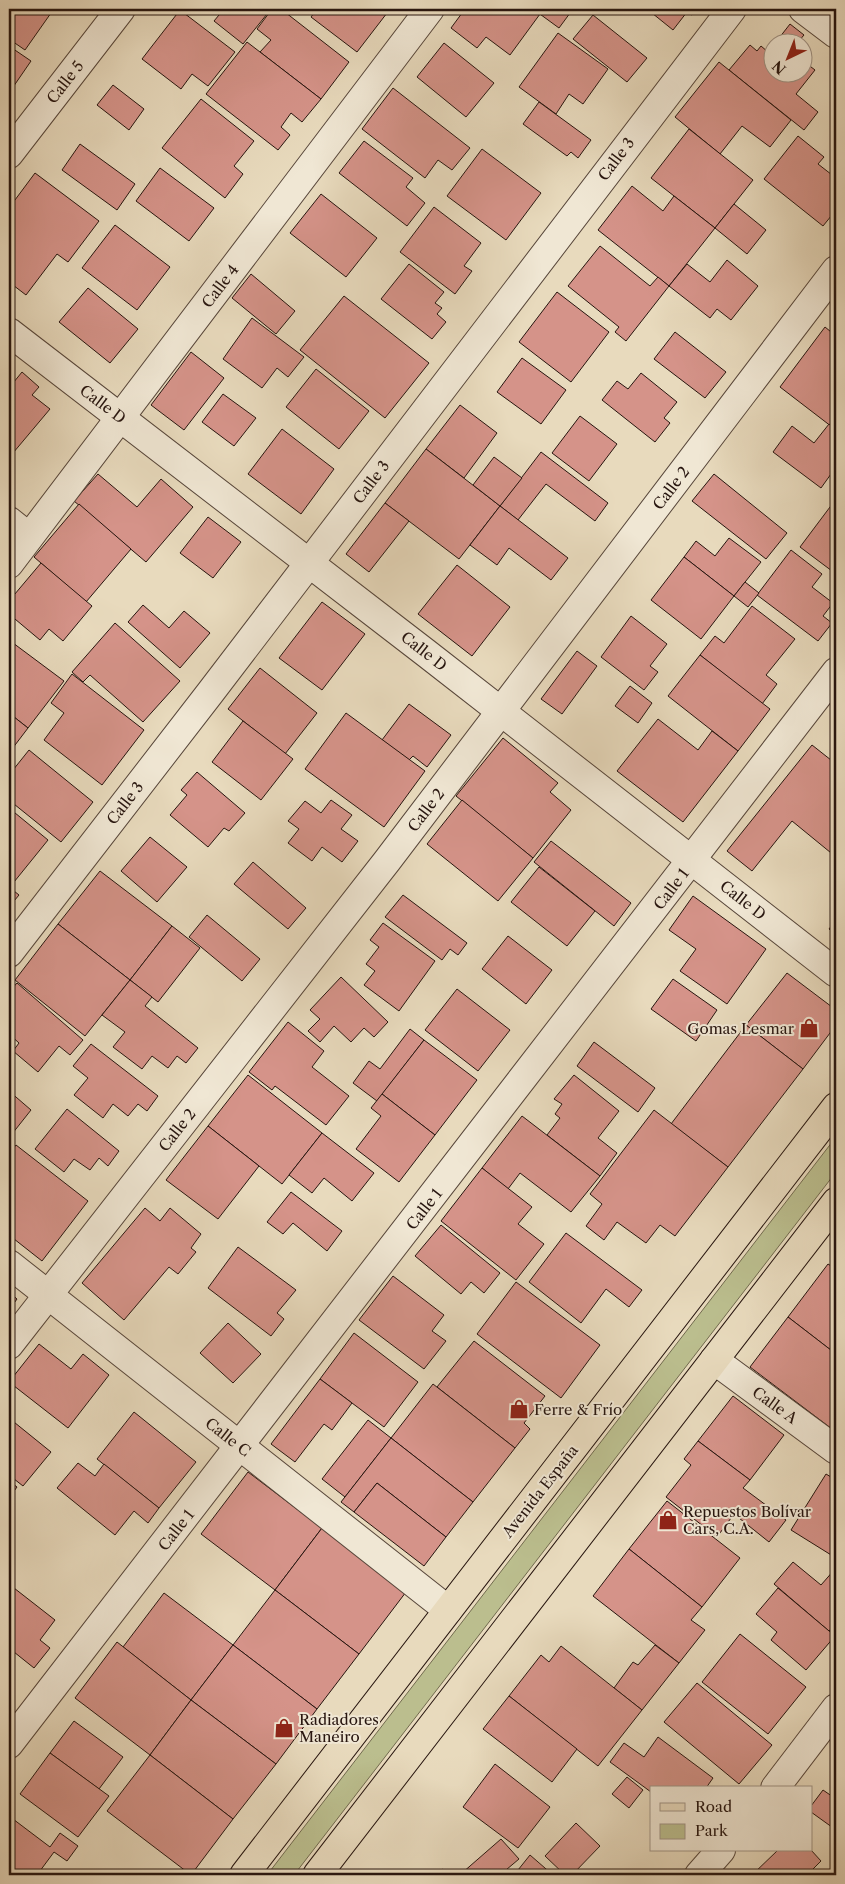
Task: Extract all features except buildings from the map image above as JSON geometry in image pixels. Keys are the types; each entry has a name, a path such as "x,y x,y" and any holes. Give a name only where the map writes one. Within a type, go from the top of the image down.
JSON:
{"main road":[{"name":"Avenida España","path":"244,1875 836,1107"},
{"path":"317,1875 836,1202"}],"street":[{"name":"Calle 5","path":"9,154 121,9"},
{"name":"Calle 4","path":"9,564 19,529 120,417 430,9"},
{"name":"Calle 3","path":"9,954 732,9"},
{"path":"803,9 836,34"},
{"name":"Calle 2","path":"9,1345 387,861 836,270"},
{"name":"Calle D","path":"9,332 501,711 836,973"},
{"name":"Calle 1","path":"9,1744 836,672"},
{"name":"Calle C","path":"9,1264 448,1610"},
{"name":"Calle A","path":"714,1360 836,1450"},
{"path":"776,1786 836,1708"},
{"path":"699,1875 719,1852"}],"green space":[{"path":"836,1137 836,1172 294,1875 267,1875"}],"place":[{"name":"Gomas Lesmar","path":"809,1028"},
{"name":"Ferre & Frío","path":"519,1409"},
{"name":"Repuestos Bolívar Cars, C.A.","path":"668,1520"},
{"name":"Radiadores Maneiro","path":"284,1728"}]}
